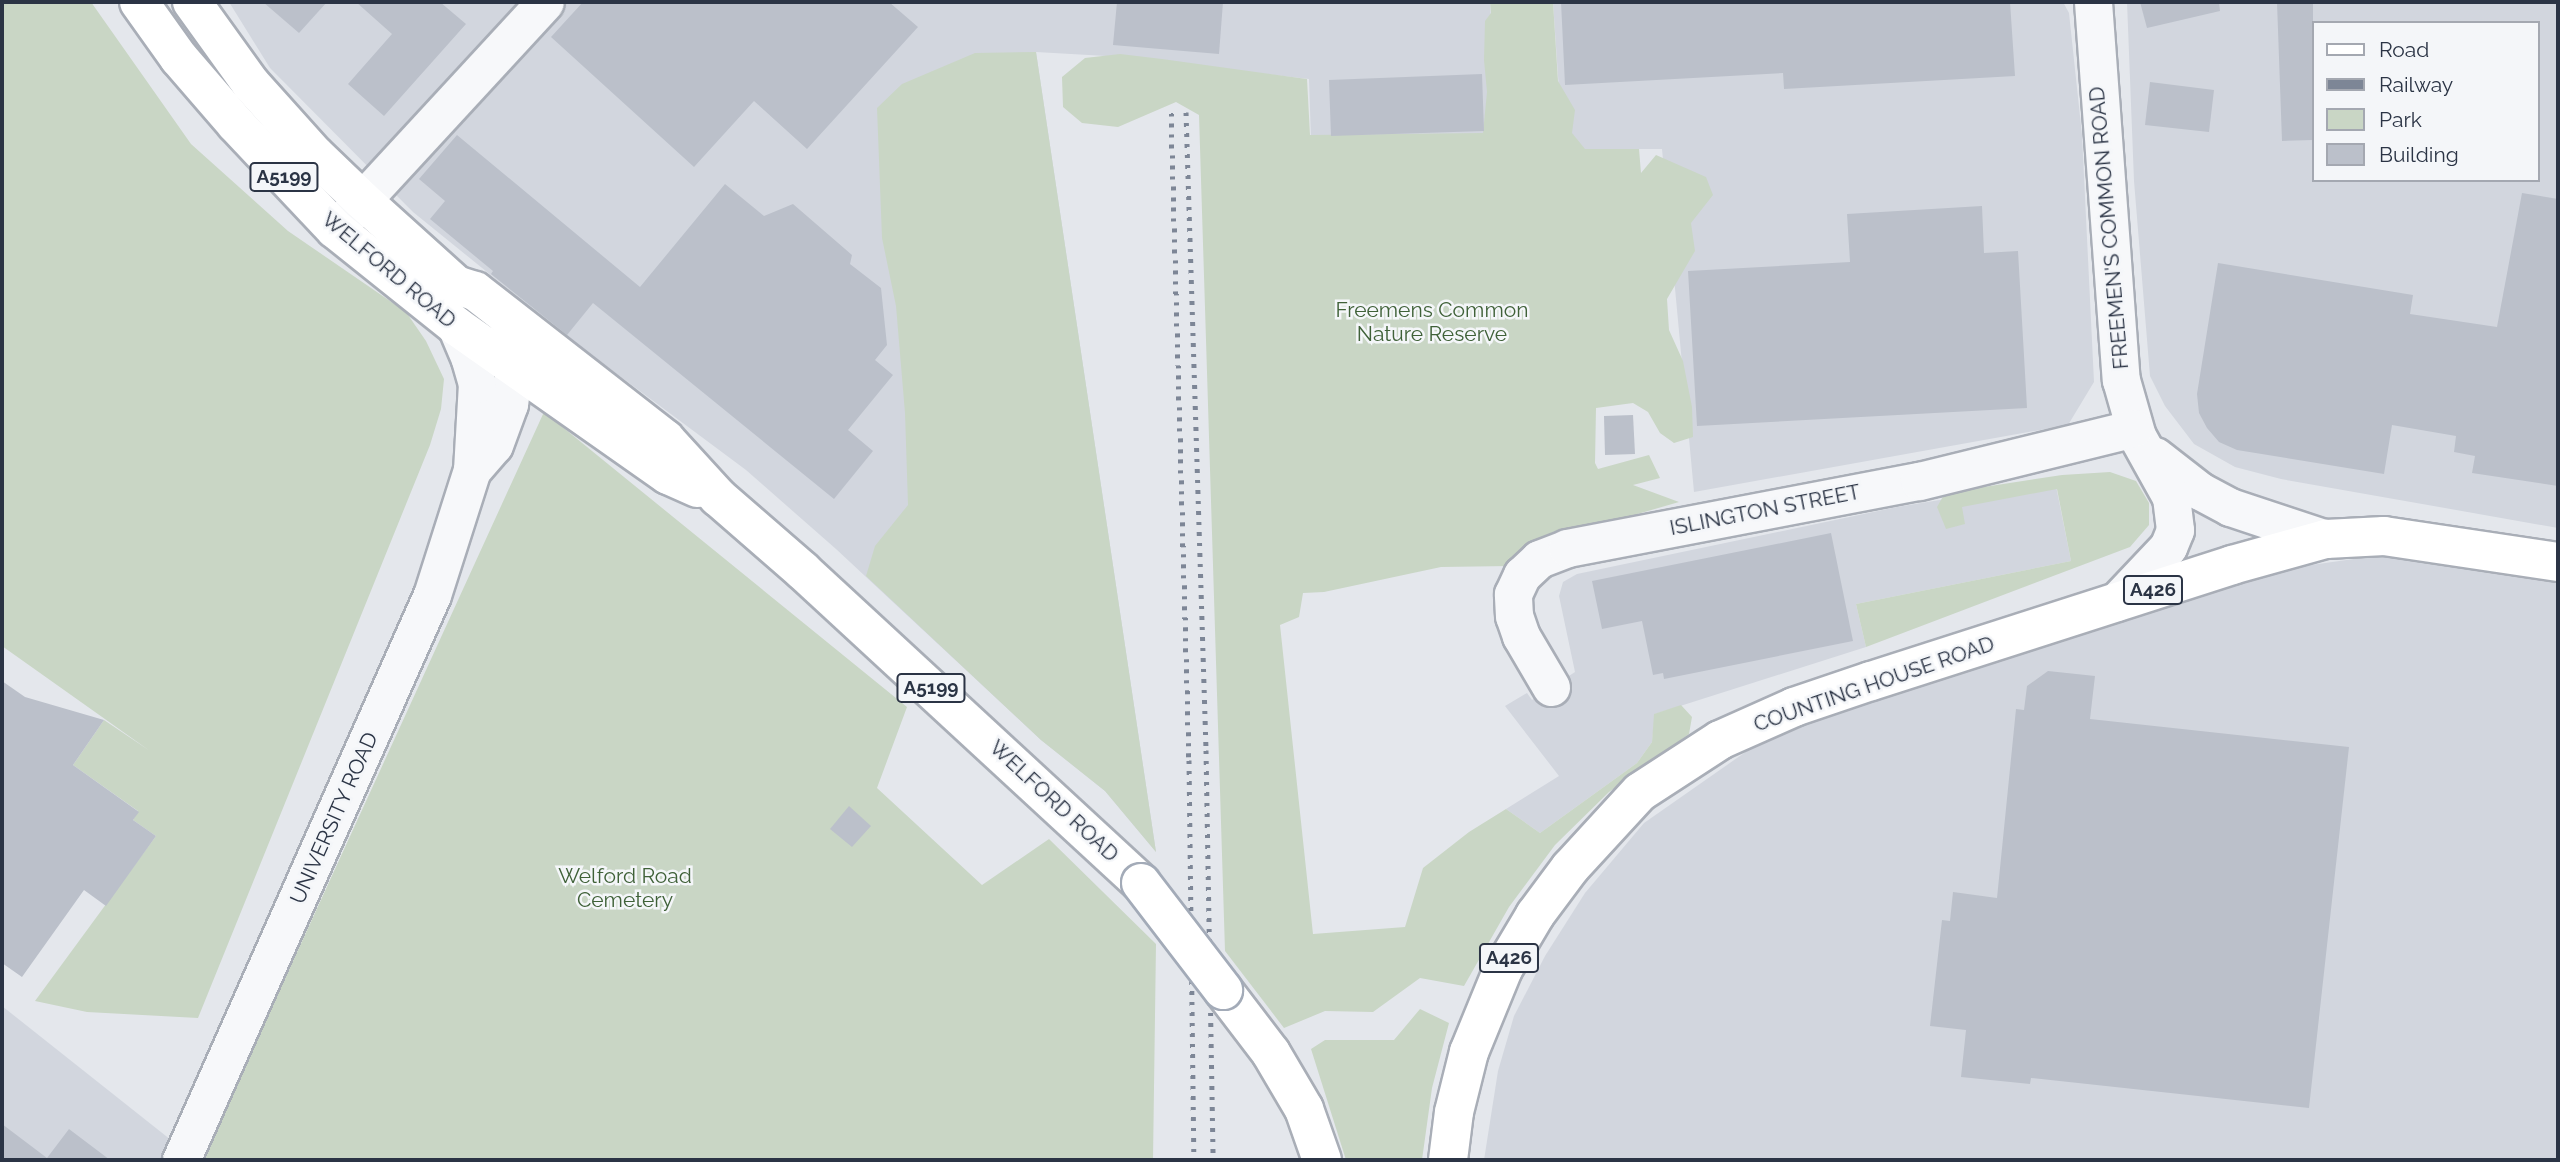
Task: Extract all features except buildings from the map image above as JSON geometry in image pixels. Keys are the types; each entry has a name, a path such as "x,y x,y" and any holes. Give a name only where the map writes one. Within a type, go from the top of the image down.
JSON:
{"main road":[{"name":"WELFORD ROAD","path":"139,2 179,58 236,124 335,229 456,326 511,385 549,390 668,475 718,498"},
{"name":"WELFORD ROAD","path":"192,2 251,84 362,200 456,285 475,291 665,439 718,498 803,571 1141,883 1272,1053 1304,1109 1322,1160"},
{"name":"A426","path":"2326,539 2384,536 2558,562"},
{"name":"COUNTING HOUSE ROAD","path":"1448,1160 1454,1112 1469,1052 1503,969 1535,915 1570,868 1640,792 1720,740 1794,707 2116,602 2326,539"}],"street":[{"path":"335,229 545,2"},
{"name":"FREEMEN'S COMMON ROAD","path":"2093,2 2121,380 2140,439 2158,478 2171,497 2175,530 2168,547 2116,602"},
{"name":"WELFORD ROAD","path":"456,285 505,341 511,385"},
{"name":"UNIVERSITY ROAD","path":"181,1160 426,608 472,470 477,384 456,326"},
{"name":"UNIVERSITY ROAD","path":"472,470 494,445 511,385"},
{"path":"2140,439 2200,491 2230,507 2326,539"},
{"name":"ISLINGTON STREET","path":"1551,687 1521,636 1514,616 1513,594 1522,575 1539,559 1567,548 1919,481 2087,442 2140,439"}],"shaded area":[{"path":"229,2 1490,2 1497,134 1311,140 1309,79 1106,56 1036,52 1156,852 1105,791 1041,740 836,549 746,470 566,336 413,212 270,68"},
{"path":"1553,2 2063,2 2069,13 2082,135 2094,382 2068,425 1694,492 1662,149 1563,149"},
{"path":"2127,2 2558,2 2558,528 2281,479 2235,467 2194,444 2165,406 2150,376 2134,181"},
{"path":"2055,481 2071,561 1856,604 1866,647 1655,714 1652,742 1637,763 1540,833 1506,809 1559,776 1505,706 1527,693 1532,700 1575,672 1559,596 1563,582 1577,574 1897,507"},
{"path":"2396,553 2558,581 2558,1160 1484,1160 1498,1071 1514,1016 1545,956 1585,893 1644,823 1747,751 1833,710 2297,567"},
{"path":"2,1006 171,1140 161,1160 2,1160"}],"green space":[{"path":"2,2 91,2 191,144 288,231 406,312 426,341 444,379 441,409 430,445 198,1018 87,1012 35,1001 156,836 133,820 138,811 73,765 104,720 150,751 2,646"},
{"name":"Freemens Common Nature Reserve","path":"1490,2 1553,2 1558,81 1575,110 1572,133 1585,149 1639,149 1641,173 1656,155 1706,177 1713,195 1691,223 1695,251 1667,299 1669,330 1683,361 1692,407 1693,437 1674,443 1660,433 1648,412 1633,403 1596,408 1595,463 1598,469 1649,455 1660,478 1633,485 1679,502 1596,526 1510,566 1441,567 1324,592 1303,593 1299,617 1280,625 1313,934 1405,927 1423,868 1469,832 1506,809 1540,833 1637,763 1652,742 1654,714 1681,705 1692,717 1689,734 1609,792 1555,845 1509,907 1464,986 1420,978 1373,1012 1325,1011 1284,1028 1225,951 1199,115 1176,102 1118,127 1082,123 1063,107 1062,77 1085,58 1120,54 1162,59 1307,79 1310,135 1483,133 1487,92 1485,21 1491,13"},
{"path":"1036,52 1156,852 1105,791 1041,740 866,576 875,546 908,505 905,413 896,306 882,238 877,108 902,84 975,53"},
{"name":"Welford Road Cemetery","path":"544,412 907,707 877,788 982,885 1049,839 1156,944 1153,1160 202,1160"},
{"path":"2110,472 2136,481 2149,503 2149,525 2130,547 1866,647 1856,604 2071,561 2057,489 1962,507 1965,524 1946,529 1937,507 1945,493 2062,475"},
{"path":"1420,1009 1449,1023 1432,1088 1422,1160 1346,1160 1311,1049 1325,1040 1394,1040"}],"railway":[{"path":"1186,112 1206,750 1213,1160"},
{"path":"1171,113 1189,760 1194,1160"}]}
